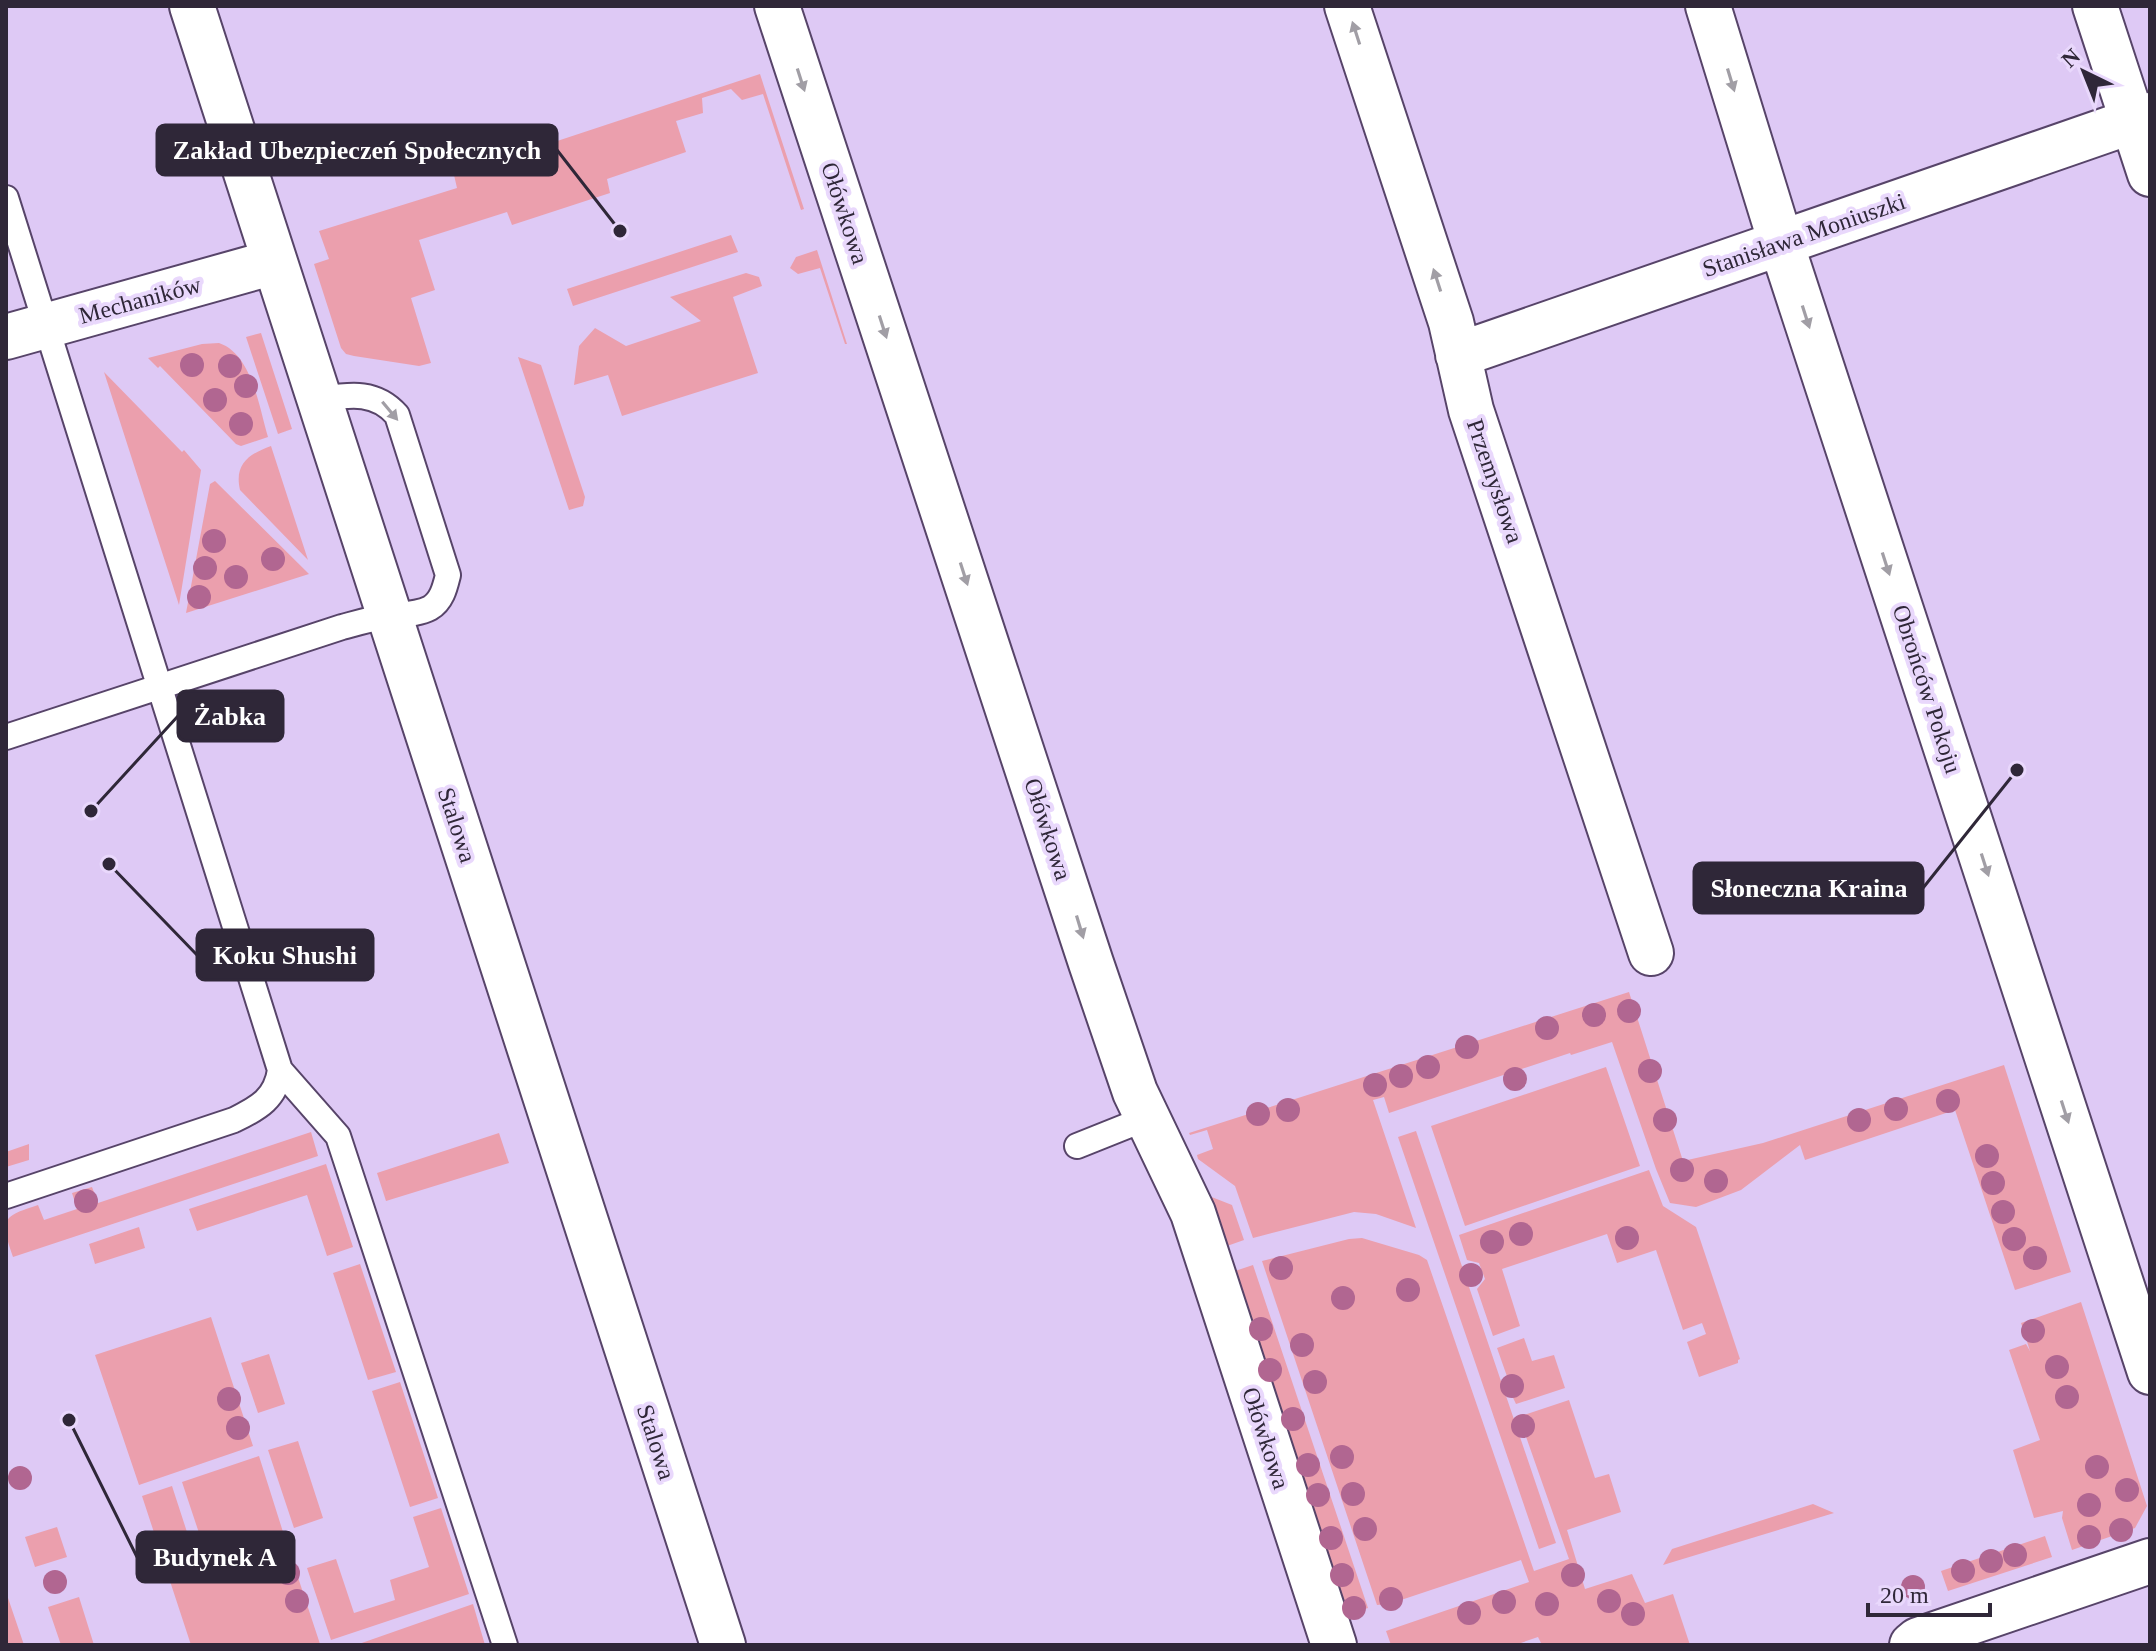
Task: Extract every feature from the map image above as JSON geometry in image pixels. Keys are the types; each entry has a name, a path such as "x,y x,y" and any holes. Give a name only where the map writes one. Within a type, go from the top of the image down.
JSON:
{"street":[{"name":"Stalowa","path":"192,6 723,1645"},
{"name":"Ołówkowa","path":"777,6 1091,963 1135,1092 1193,1213 1334,1645"},
{"name":"Przemysłowa","path":"1347,6 1451,322 1471,410 1651,953"},
{"name":"Obrońców Pokoju","path":"1708,6 1781,243 2150,1372"},
{"path":"2095,6 2142,118 2150,174"},
{"name":"Stanisława Moniuszki","path":"1458,355 2142,118"},
{"name":"Mechaników","path":"26,331 274,262"},
{"path":"1912,1645 1918,1640 2150,1561"}],"lane":[{"path":"6,198 26,331 160,687 280,1070 338,1136 505,1645"},
{"path":"6,737 342,627 415,613 430,607 441,597 448,575 442,550 397,415 377,398 345,395 319,399"},
{"path":"6,1196 234,1120 255,1110 268,1099 278,1085 280,1070"},
{"path":"1077,1146 1147,1118"}],"shaded area":[{"path":"760,74 804,209 801,210 763,94 742,100 731,89 702,98 703,113 676,121 686,152 607,179 610,193 512,225 507,212 419,240 435,290 411,298 431,363 419,366 354,356 346,354 341,348 314,264 329,259 319,231 457,188 454,175"},
{"path":"731,235 738,252 573,306 567,289"},
{"path":"817,250 847,344 820,268 798,274 790,268 796,257"},
{"path":"746,273 759,277 762,286 733,297 758,373 622,416 608,375 574,385 579,346 595,328 626,346 701,321 670,297"},
{"path":"261,333 292,429 278,434 246,337"},
{"path":"219,343 230,349 247,370 268,437 241,446 236,444 160,366 158,368 148,358 202,344"},
{"path":"518,357 541,365 585,497 583,506 569,510"},
{"path":"104,372 201,470 179,605"},
{"path":"271,446 308,560 240,490 239,473 245,461"},
{"path":"215,481 309,574 186,613 210,484"},
{"path":"1629,992 1683,1161 1763,1143 2004,1065 2071,1272 2015,1290 1955,1110 1805,1160 1800,1145 1741,1190 1696,1207 1670,1203 1612,1042 1389,1113 1384,1097 1373,1100 1416,1228 1376,1214 1354,1212 1253,1238 1235,1186 1198,1159 1197,1155 1213,1149 1207,1130 1189,1133"},
{"path":"1606,1067 1640,1166 1465,1226 1431,1126"},
{"path":"1416,1131 1556,1543 1539,1549 1398,1137"},
{"path":"311,1132 318,1156 13,1257 5,1227 10,1217 17,1213 38,1205 44,1220 77,1209 72,1193 92,1187 98,1203"},
{"path":"499,1133 509,1163 386,1201 377,1173"},
{"path":"29,1144 29,1160 6,1167 6,1152"},
{"path":"326,1164 353,1247 327,1256 307,1195 197,1231 189,1209"},
{"path":"1649,1170 1663,1206 1696,1227 1740,1359 1738,1363 1699,1377 1687,1342 1706,1334 1702,1323 1683,1330 1656,1250 1617,1263 1607,1234 1502,1269 1520,1326 1493,1336 1477,1289 1485,1279 1479,1263 1467,1260 1459,1235"},
{"path":"1204,1194 1232,1205 1244,1240 1227,1246 1221,1242"},
{"path":"139,1227 145,1248 95,1264 89,1244"},
{"path":"1362,1238 1427,1260 1534,1571 1569,1559 1524,1431 1518,1423 1522,1421 1521,1416 1569,1400 1595,1478 1609,1474 1621,1512 1567,1530 1585,1589 1632,1574 1645,1603 1673,1594 1690,1645 1542,1645 1538,1637 1515,1645 1391,1645 1386,1631 1529,1582 1521,1560 1389,1604 1377,1605 1262,1261"},
{"path":"360,1264 396,1372 368,1380 333,1273"},
{"path":"1253,1265 1368,1608 1349,1614 1340,1610 1231,1278 1235,1271"},
{"path":"2081,1302 2147,1506 2135,1528 2072,1550 2062,1518 2063,1511 2034,1518 2013,1450 2040,1440 2009,1350 2026,1344 2030,1351 2021,1323"},
{"path":"211,1317 253,1446 139,1485 95,1355"},
{"path":"1524,1338 1532,1361 1554,1355 1565,1388 1516,1404 1506,1383 1509,1382 1497,1348"},
{"path":"269,1354 285,1404 258,1413 241,1363"},
{"path":"400,1382 438,1498 410,1507 372,1391"},
{"path":"298,1441 323,1518 294,1528 268,1450"},
{"path":"259,1456 283,1532 207,1557 182,1482"},
{"path":"172,1486 200,1572 287,1544 320,1644 191,1645 142,1496"},
{"path":"1813,1504 1834,1513 1663,1565 1672,1549"},
{"path":"441,1508 469,1594 331,1640 307,1568 336,1559 354,1613 395,1600 390,1580 429,1567 413,1517"},
{"path":"57,1527 67,1557 35,1567 25,1537"},
{"path":"2045,1536 2052,1557 1948,1591 1941,1571"},
{"path":"6,1592 24,1645 6,1645"},
{"path":"79,1597 94,1645 61,1645 48,1607"},
{"path":"473,1604 485,1645 356,1645"}],"place":[{"name":"Zakład Ubezpieczeń Społecznych","path":"620,231"},
{"name":"Słoneczna Kraina","path":"2017,770"},
{"name":"Żabka","path":"91,811"},
{"name":"Koku Shushi","path":"109,864"},
{"name":"Budynek A","path":"69,1420"}]}
